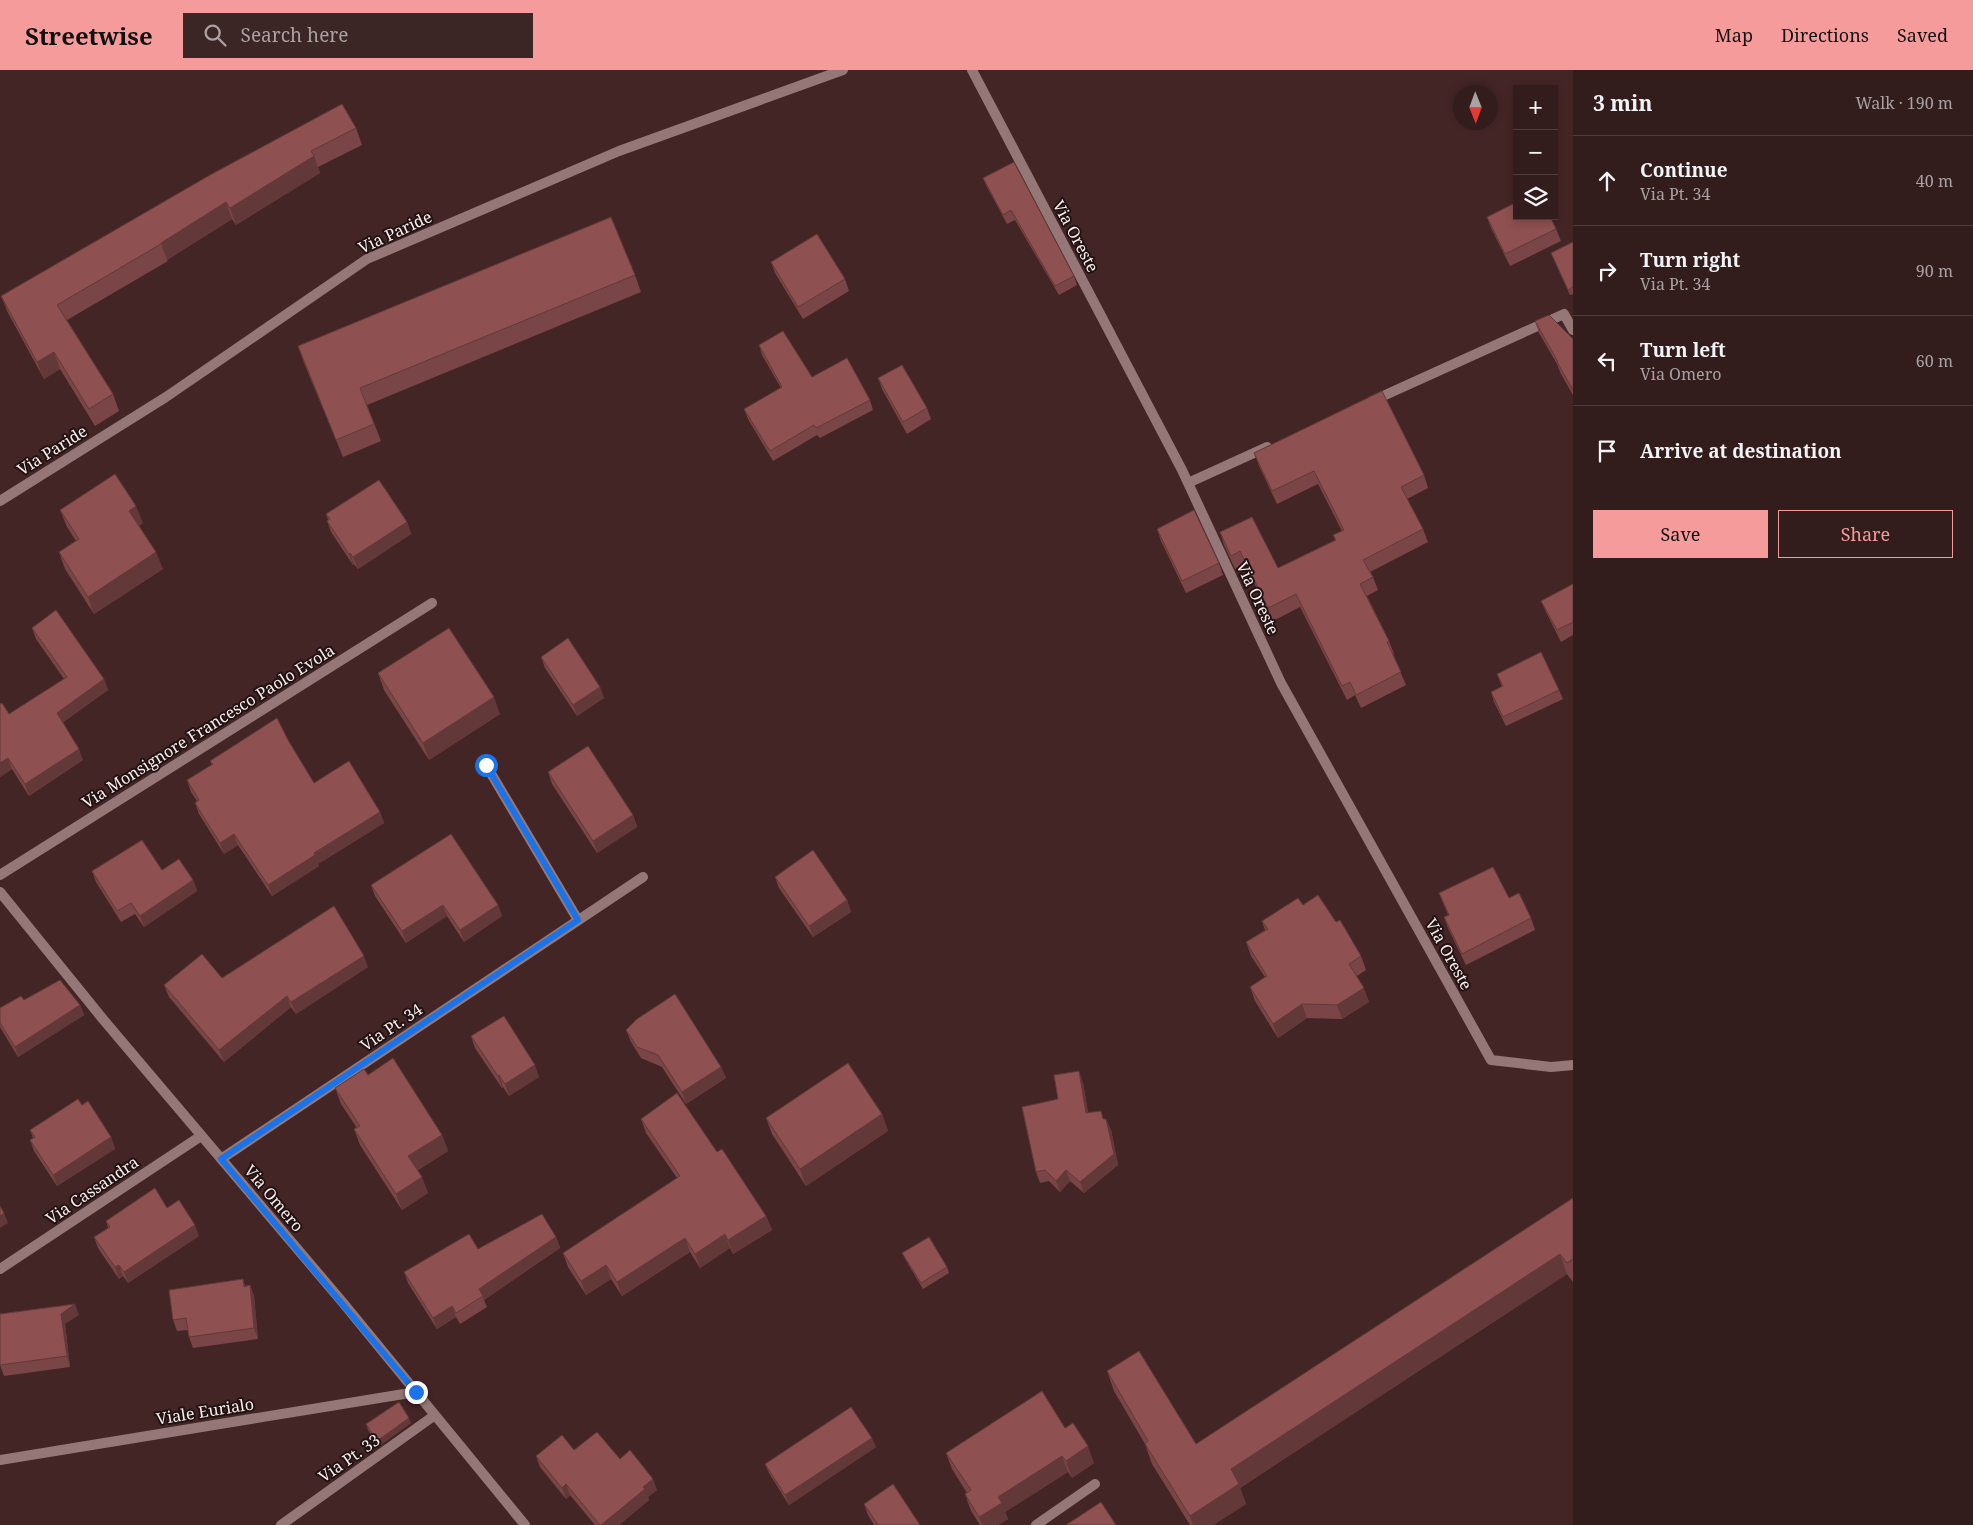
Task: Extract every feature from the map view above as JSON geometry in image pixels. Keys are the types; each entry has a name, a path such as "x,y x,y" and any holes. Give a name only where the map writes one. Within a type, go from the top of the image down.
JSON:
{"street":[{"name":"Via Paride","path":"0,501 166,397 367,259 619,151 843,70"},
{"name":"Via Oreste","path":"972,70 1188,483 1281,683 1491,1060 1552,1067 1573,1065"},
{"path":"1358,407 1564,314 1573,330"},
{"path":"1188,483 1278,443"},
{"name":"Via Monsignore Francesco Paolo Evola","path":"0,875 432,603"},
{"path":"486,765 578,920"},
{"name":"Via Pt. 34","path":"221,1159 643,877"},
{"name":"Via Omero","path":"0,892 102,1018 416,1392 525,1525"},
{"name":"Via Cassandra","path":"0,1270 201,1136"},
{"name":"Viale Eurialo","path":"0,1460 416,1392"},
{"name":"Via Pt. 33","path":"281,1525 435,1415"},
{"path":"1036,1525 1095,1484"}],"building":[{"path":"342,104 356,128 311,151 314,156 230,208 226,202 161,244 57,305 113,394 89,409 54,352 37,362 1,296 210,175"},
{"path":"1014,162 1074,276 1055,286 1011,210 1003,215 983,178"},
{"path":"1513,204 1513,220 1552,220 1556,229 1505,254 1487,217"},
{"path":"611,217 635,275 360,388 374,424 336,440 298,346"},
{"path":"817,234 845,279 798,307 771,262"},
{"path":"1573,242 1573,287 1568,290 1551,253"},
{"path":"1549,315 1573,339 1573,390 1535,321"},
{"path":"783,331 812,377 847,358 870,400 816,428 814,425 770,451 744,409 782,387 759,345"},
{"path":"902,365 927,408 903,422 878,378"},
{"path":"1382,391 1424,475 1401,487 1423,529 1363,560 1373,577 1360,584 1389,641 1387,642 1401,672 1356,695 1350,682 1342,686 1296,594 1268,608 1240,551 1231,556 1220,532 1252,517 1278,568 1336,540 1333,535 1344,530 1314,471 1272,491 1254,453"},
{"path":"115,474 136,506 129,511 156,552 88,597 59,552 79,539 60,510"},
{"path":"379,480 407,522 353,557 327,521 330,519 326,514"},
{"path":"1194,510 1219,563 1182,581 1157,529"},
{"path":"1573,584 1573,622 1557,630 1541,601"},
{"path":"56,610 104,679 57,713 79,749 25,784 8,758 0,763 0,704 2,703 9,714 67,677 32,628"},
{"path":"449,628 494,697 423,743 378,673"},
{"path":"568,638 600,687 573,705 541,657"},
{"path":"1541,652 1559,690 1503,717 1491,692 1503,686 1497,674"},
{"path":"277,718 314,783 349,761 380,812 314,853 315,855 268,885 234,834 220,843 195,803 199,800 187,780 213,764 210,761"},
{"path":"588,746 633,815 593,841 548,772"},
{"path":"451,834 498,905 460,930 443,905 402,931 371,885"},
{"path":"142,840 162,870 179,859 193,880 140,916 131,903 117,911 92,871"},
{"path":"813,850 847,900 809,926 775,877"},
{"path":"1493,867 1509,898 1519,893 1531,918 1462,954 1444,917 1449,915 1439,893"},
{"path":"1318,895 1336,922 1340,920 1361,956 1349,964 1364,988 1337,1005 1302,1004 1273,1024 1250,987 1267,976 1246,942 1268,929 1262,921 1298,898 1303,905"},
{"path":"334,906 364,956 291,1002 287,996 219,1050 164,985 202,954 222,978"},
{"path":"60,980 80,1005 15,1047 0,1023 0,1008 21,996 24,1000"},
{"path":"675,994 721,1067 682,1092 658,1055 637,1047 626,1030 637,1019"},
{"path":"504,1016 535,1065 505,1084 471,1036"},
{"path":"393,1058 442,1135 408,1156 422,1177 396,1194 354,1129 360,1126 335,1088 364,1069 368,1075"},
{"path":"848,1063 882,1114 800,1169 766,1118"},
{"path":"1079,1071 1086,1113 1101,1111 1103,1119 1106,1119 1114,1154 1080,1182 1066,1170 1056,1181 1045,1170 1036,1172 1022,1107 1058,1099 1054,1075"},
{"path":"677,1093 717,1152 722,1149 766,1216 728,1240 725,1234 695,1254 685,1238 617,1282 606,1265 581,1281 563,1253 680,1176 641,1119"},
{"path":"78,1099 82,1105 88,1101 111,1137 53,1175 30,1140 35,1137 30,1130"},
{"path":"155,1188 167,1208 179,1200 195,1225 124,1272 119,1265 115,1267 94,1237 110,1227 106,1221"},
{"path":"1573,1198 1573,1259 1567,1263 1560,1254 1231,1469 1239,1484 1190,1516 1145,1444 1148,1441 1107,1371 1139,1351 1196,1444"},
{"path":"0,1206 4,1213 0,1216"},
{"path":"542,1214 556,1237 479,1289 483,1296 456,1313 452,1306 433,1318 404,1272 469,1234 478,1249"},
{"path":"929,1237 947,1267 921,1283 902,1253"},
{"path":"243,1279 244,1287 250,1285 254,1328 189,1337 186,1318 173,1320 169,1290"},
{"path":"75,1304 61,1314 67,1356 0,1365 0,1314"},
{"path":"1042,1391 1065,1428 1073,1423 1088,1446 1066,1461 1062,1456 998,1497 1002,1503 979,1517 965,1494 971,1490 946,1453"},
{"path":"399,1402 409,1418 377,1441 366,1424"},
{"path":"851,1407 872,1438 785,1495 765,1464"},
{"path":"597,1432 620,1459 630,1450 653,1479 643,1487 645,1489 601,1525 566,1484 562,1488 536,1456 562,1435 574,1450"},
{"path":"893,1484 920,1525 878,1525 864,1504"},
{"path":"1101,1502 1116,1525 1066,1525"}],"route":[{"path":"416,1392 221,1159 578,920 486,765"}]}
